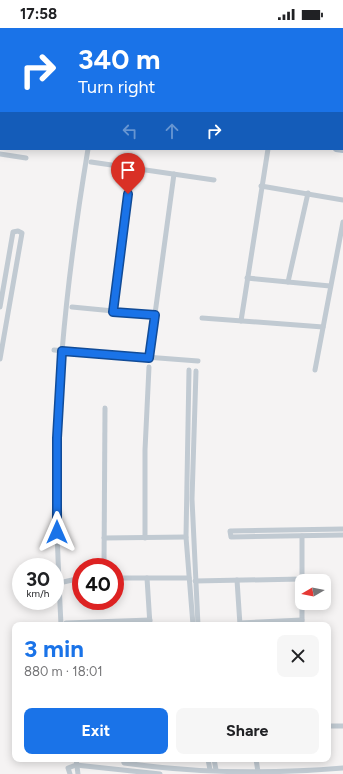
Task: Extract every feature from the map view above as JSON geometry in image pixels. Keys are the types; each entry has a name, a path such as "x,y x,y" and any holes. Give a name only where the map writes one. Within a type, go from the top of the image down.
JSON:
{"street":[{"path":"59,558 57,438 62,351 70,266 88,150"},
{"path":"241,321 268,150"},
{"path":"0,154 26,158"},
{"path":"90,162 214,180"},
{"path":"113,312 133,168"},
{"path":"149,358 174,174"},
{"path":"262,186 343,200"},
{"path":"288,282 308,193"},
{"path":"315,370 343,222"},
{"path":"0,307 13,232 18,231 22,233 0,359"},
{"path":"247,278 330,286"},
{"path":"72,307 155,315"},
{"path":"202,318 323,327"},
{"path":"54,350 198,361"},
{"path":"146,538 146,450 149,367"},
{"path":"189,370 186,537 192,622"},
{"path":"196,370 192,473 198,622"},
{"path":"188,390 195,390"},
{"path":"104,558 105,408"},
{"path":"343,528 230,531 230,537 343,535"},
{"path":"324,529 324,536"},
{"path":"302,536 302,574"},
{"path":"104,538 186,537"},
{"path":"124,578 189,578"},
{"path":"148,578 150,622"},
{"path":"195,581 295,579"},
{"path":"237,580 240,622"},
{"path":"62,610 64,622"},
{"path":"302,610 302,622"},
{"path":"331,726 343,726"},
{"path":"76,762 78,774"},
{"path":"70,774 68,768 76,762 124,772 160,774"},
{"path":"124,762 148,766 258,772 343,768"},
{"path":"209,762 210,770"},
{"path":"215,762 216,770"},
{"path":"256,762 258,772"}],"route":[{"path":"57,532 57,438 62,351 149,358 155,315 113,312 118,262 128,194"}]}
